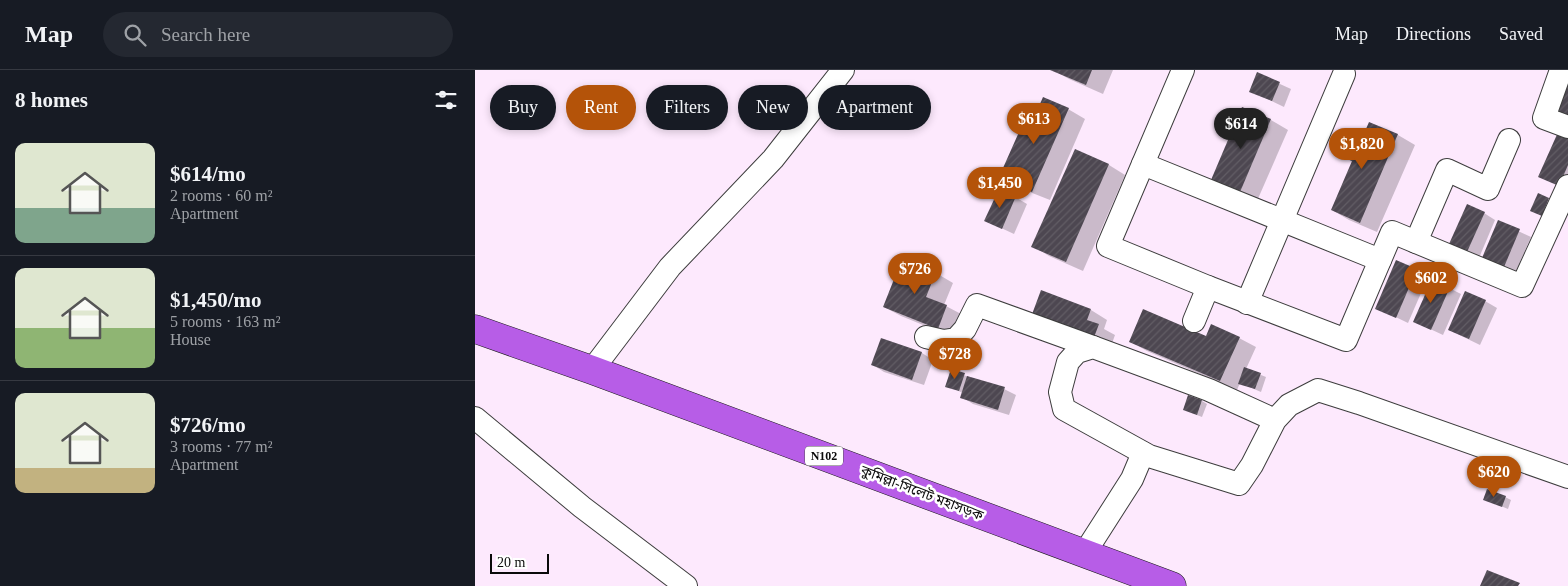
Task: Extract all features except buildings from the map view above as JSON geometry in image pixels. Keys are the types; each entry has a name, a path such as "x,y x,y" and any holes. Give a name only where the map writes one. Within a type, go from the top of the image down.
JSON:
{"highway":[{"name":"কুমিল্লা-সিলেট মহাসড়ক","path":"475,328 1172,586"}],"street":[{"path":"592,370 670,268 773,159 843,70"},
{"path":"1183,70 1108,246 1247,303 1346,340 1392,232 1522,286 1568,186"},
{"path":"1561,70 1544,118 1568,127"},
{"path":"1247,303 1344,74"},
{"path":"1415,242 1447,170 1488,189 1509,140"},
{"path":"1143,164 1379,260"},
{"path":"1195,321 1207,287"},
{"path":"926,337 943,340 956,339 965,329 977,305 1209,390 1275,420"},
{"path":"1093,347 1077,352 1068,362 1060,392 1064,409 1143,453 1239,484 1252,464 1275,420 1289,405 1318,390 1568,477"},
{"path":"475,418 582,507 686,586"},
{"path":"1084,554 1132,480 1143,453"}]}
